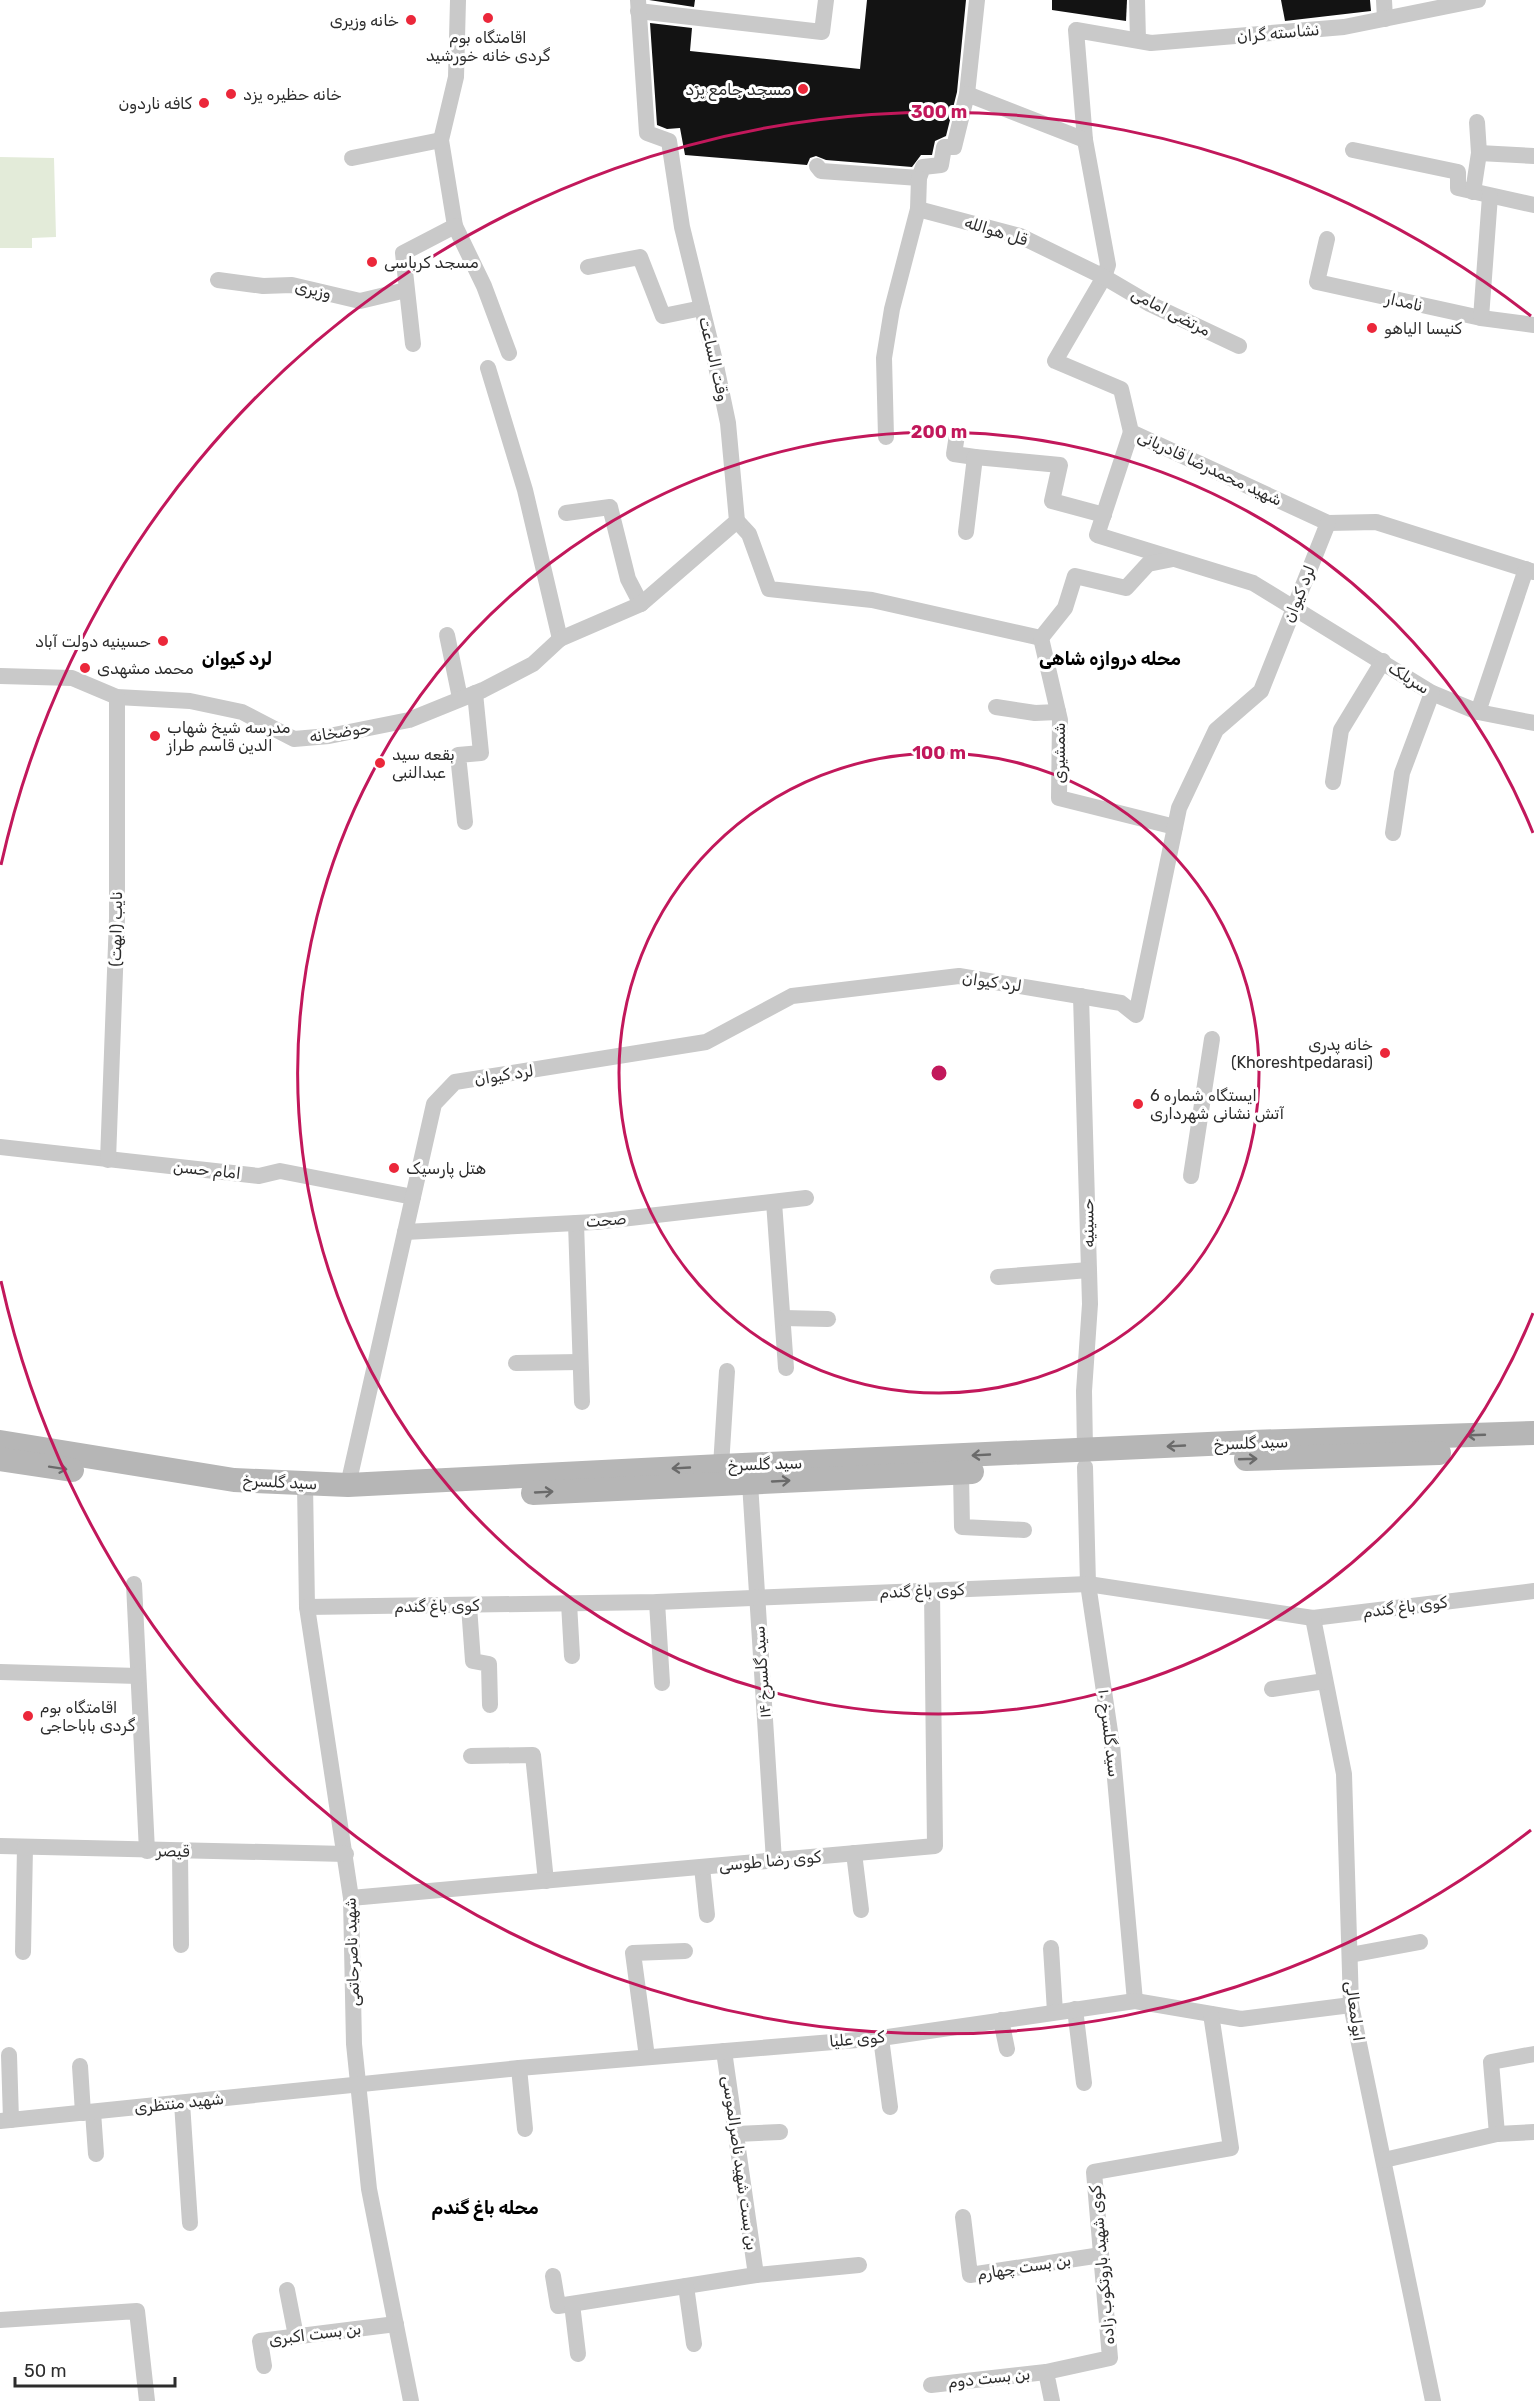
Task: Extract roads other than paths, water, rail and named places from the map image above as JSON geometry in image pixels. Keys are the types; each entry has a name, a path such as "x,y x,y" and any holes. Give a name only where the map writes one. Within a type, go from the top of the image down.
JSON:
{"main road":[{"name":"سید گلسرخ","path":"1358,1448 1534,1433"},
{"name":"سید گلسرخ","path":"0,1442 304,1492"},
{"name":"سید گلسرخ","path":"346,1493 721,1466 1085,1458 1358,1448 1534,1450"},
{"name":"سید گلسرخ","path":"0,1459 232,1496 304,1492 346,1493 750,1482 961,1473 1085,1458"}],"street":[{"path":"458,0 456,77 441,140 455,226 484,286 509,353"},
{"path":"638,6 822,32 825,0"},
{"path":"886,437 884,358 892,309 918,208 919,178 923,167 941,165 944,147 954,147 967,94 977,0"},
{"path":"1137,0 1138,40"},
{"path":"1384,0 1385,19"},
{"name":"نشاسته گران","path":"1085,140 1076,30 1152,43 1344,27 1478,0"},
{"name":"وقت الساعت","path":"638,6 647,133 669,141 682,226 728,423 737,521"},
{"path":"967,94 1085,140 1108,265 1104,277"},
{"path":"1473,192 1479,153 1477,123"},
{"path":"352,158 441,140"},
{"path":"1353,150 1458,172 1458,188 1534,204"},
{"path":"1479,153 1534,156"},
{"path":"817,166 821,171 919,178"},
{"path":"1481,318 1490,196"},
{"name":"قل هوالله","path":"918,208 1020,236 1104,277"},
{"path":"413,344 403,253 455,226"},
{"name":"نامدار","path":"1327,239 1317,282 1481,318 1534,325"},
{"path":"588,267 640,257 663,316 702,308"},
{"name":"مرتضی امامی","path":"1104,277 1150,304 1239,346"},
{"name":"شهید محمدرضا قادریانی","path":"1104,277 1055,361 1121,389 1131,432 1328,523"},
{"name":"وزیری","path":"218,280 263,286 292,285 360,301 406,290"},
{"path":"488,368 538,518 560,639 641,604 737,521 749,534 769,589 872,600 1041,638 1065,608 1075,576 1126,588 1148,564 1175,559"},
{"path":"1131,432 1097,535 1253,583 1294,607"},
{"path":"957,435 954,454 1060,465 1052,501 1104,515"},
{"path":"966,531 975,457"},
{"path":"566,513 610,507 628,579 641,604"},
{"path":"1328,523 1376,522 1530,571 1478,712"},
{"name":"لرد کیوان","path":"346,1493 434,1104 455,1082 706,1042 792,996 959,976 1121,1003 1136,1015 1179,808 1216,730 1261,691 1328,523"},
{"name":"سریلک","path":"1294,607 1432,693 1478,712 1534,723"},
{"path":"447,635 467,695 481,753 458,755 465,822"},
{"name":"شمشیری","path":"1041,638 1058,712 1059,798 1175,827"},
{"name":"حوضخانه","path":"0,676 72,678 117,697 190,701 242,712 294,739 329,736 409,720 532,664 560,639"},
{"path":"1333,782 1341,730 1383,661"},
{"path":"1393,833 1402,772 1432,693"},
{"name":"نایب (ابهت)","path":"108,1160 117,918 117,697"},
{"path":"996,707 1035,713 1058,712"},
{"name":"حسینیه","path":"1081,996 1090,1304 1084,1391 1085,1458"},
{"path":"1191,1176 1212,1039"},
{"name":"امام حسن","path":"0,1147 259,1176 280,1171 413,1197"},
{"name":"صحت","path":"405,1232 576,1223 806,1198"},
{"path":"774,1202 786,1368"},
{"path":"576,1223 582,1402"},
{"path":"998,1277 1089,1270"},
{"path":"783,1318 828,1319"},
{"path":"516,1363 580,1362"},
{"path":"721,1466 727,1371"},
{"name":"سید گلسرخ ۱۰","path":"1085,1458 1088,1584 1112,1745 1134,2001"},
{"path":"961,1473 962,1527 1024,1530"},
{"name":"سید گلسرخ ۱۴","path":"750,1482 774,1861"},
{"name":"شهید ناصرحاتمی","path":"304,1492 307,1607 351,1898 354,2044 369,2189 411,2401"},
{"path":"134,1584 147,1851"},
{"name":"کوی باغ گندم","path":"307,1607 657,1602 1088,1584 1313,1618 1534,1591"},
{"name":"کوی رضا طوسی","path":"351,1898 935,1846 932,1591"},
{"path":"657,1602 662,1683"},
{"path":"569,1603 572,1656"},
{"path":"469,1606 473,1661 489,1664 490,1705"},
{"name":"ابولمعالی","path":"1313,1618 1344,1774 1351,2005 1434,2401"},
{"path":"0,1672 138,1676"},
{"path":"1272,1689 1324,1681"},
{"path":"471,1756 533,1755 546,1881"},
{"name":"قیصر","path":"0,1846 180,1852 346,1854"},
{"path":"23,1952 25,1846"},
{"path":"180,1852 181,1945"},
{"path":"854,1853 861,1910"},
{"path":"702,1867 707,1915"},
{"path":"1350,1955 1420,1942"},
{"path":"1051,1948 1055,2012"},
{"path":"647,2057 633,1953 685,1952"},
{"name":"کوی علیا","path":"359,2085 519,2068 881,2038 1134,2001 1241,2019 1351,2005"},
{"path":"1075,2009 1084,2083"},
{"name":"کوی شهید باروتکوب زاده","path":"1046,2372 1110,2358 1094,2172 1231,2148 1210,2014"},
{"path":"1001,2020 1007,2049"},
{"path":"881,2038 890,2107"},
{"name":"بن بست شهید ناصرالموسی","path":"724,2051 756,2274"},
{"path":"1497,2134 1491,2062 1534,2054"},
{"path":"5,2120 9,2055"},
{"path":"80,2066 96,2154"},
{"path":"519,2068 525,2129"},
{"name":"شهید منتظری","path":"5,2120 359,2085"},
{"path":"182,2103 190,2223"},
{"path":"736,2134 780,2132"},
{"path":"1383,2160 1497,2134 1534,2132"},
{"name":"بن بست چهارم","path":"963,2217 969,2275 1101,2255"},
{"path":"553,2276 558,2306 756,2274 859,2265"},
{"path":"686,2286 694,2344"},
{"path":"288,2290 296,2336"},
{"path":"572,2304 578,2354"},
{"path":"0,2320 137,2311 147,2401"},
{"name":"بن بست اکبری","path":"264,2366 260,2341 396,2324"},
{"path":"1046,2372 1052,2401"},
{"name":"بن بست دوم","path":"931,2385 1046,2372"}],"place":[{"name":"اقامتگاه بوم گردی خانه خورشید","path":"488,18"},
{"name":"خانه وزیری","path":"411,20"},
{"name":"مسجد جامع یزد","path":"803,89"},
{"name":"خانه حظیره یزد","path":"231,94"},
{"name":"کافه ناردون","path":"204,103"},
{"name":"مسجد کرباسی","path":"372,262"},
{"name":"کنیسا الیاهو","path":"1372,328"},
{"name":"حسینیه دولت آباد","path":"163,641"},
{"name":"محمد مشهدی","path":"85,668"},
{"name":"مدرسه شیخ شهاب الدین قاسم طراز","path":"155,736"},
{"name":"بقعه سید عبدالنبی","path":"380,763"},
{"name":"خانه پدری (Khoreshtpedarasi)","path":"1385,1053"},
{"name":"ایستگاه شماره 6 آتش نشانی شهرداری","path":"1138,1104"},
{"name":"هتل پارسیک","path":"394,1168"},
{"name":"اقامتگاه بوم گردی باباحاجی","path":"28,1716"}],"district":[{"name":"لرد کیوان","path":"237,659"},
{"name":"محله دروازه شاهی","path":"1110,659"},
{"name":"محله باغ گندم","path":"485,2208"}]}
